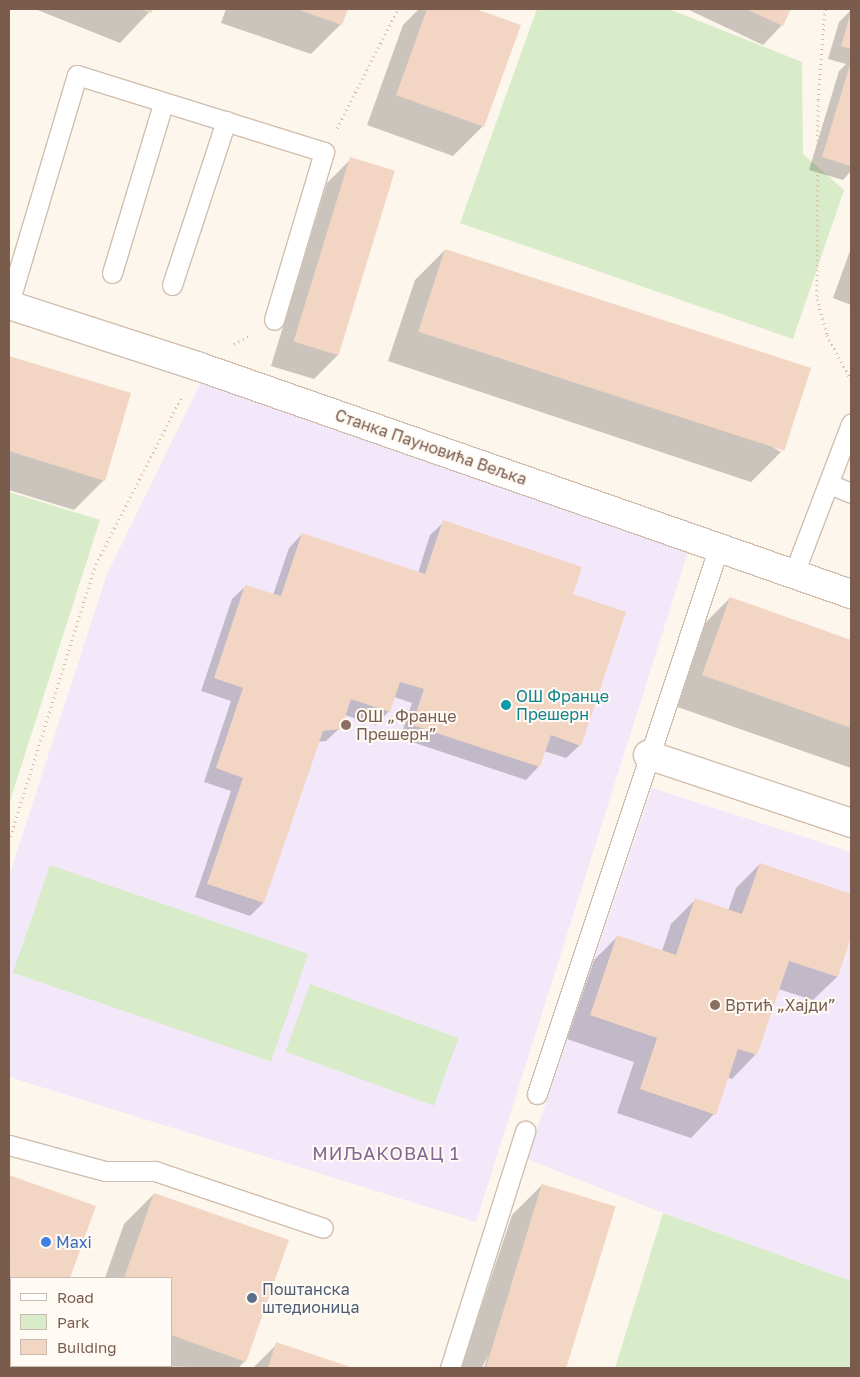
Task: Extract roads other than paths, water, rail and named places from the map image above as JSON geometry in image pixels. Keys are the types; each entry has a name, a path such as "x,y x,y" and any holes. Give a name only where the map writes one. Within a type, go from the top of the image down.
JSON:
{"street":[{"name":"Станка Пауновића Вељка","path":"9,304 197,366 851,594"},
{"path":"648,755 851,822"}],"lane":[{"path":"9,304 77,75 163,104 226,121 324,152 274,320"},
{"path":"112,273 163,104"},
{"path":"172,285 226,121"},
{"path":"794,574 851,424"},
{"path":"829,484 851,493"},
{"path":"537,1094 648,755 719,547"},
{"path":"450,1368 524,1131"},
{"path":"9,1145 106,1171 156,1171 323,1228"}],"place":[{"name":"ОШ Франце Прешерн","path":"506,705"},
{"name":"ОШ „Франце Прешерн”","path":"346,725"},
{"name":"Вртић „Хајди”","path":"715,1005"},
{"name":"Maxi","path":"46,1242"},
{"name":"Поштанска штедионица","path":"252,1298"}],"district":[{"name":"МИЉАКОВАЦ 1","path":"386,1153"}]}
